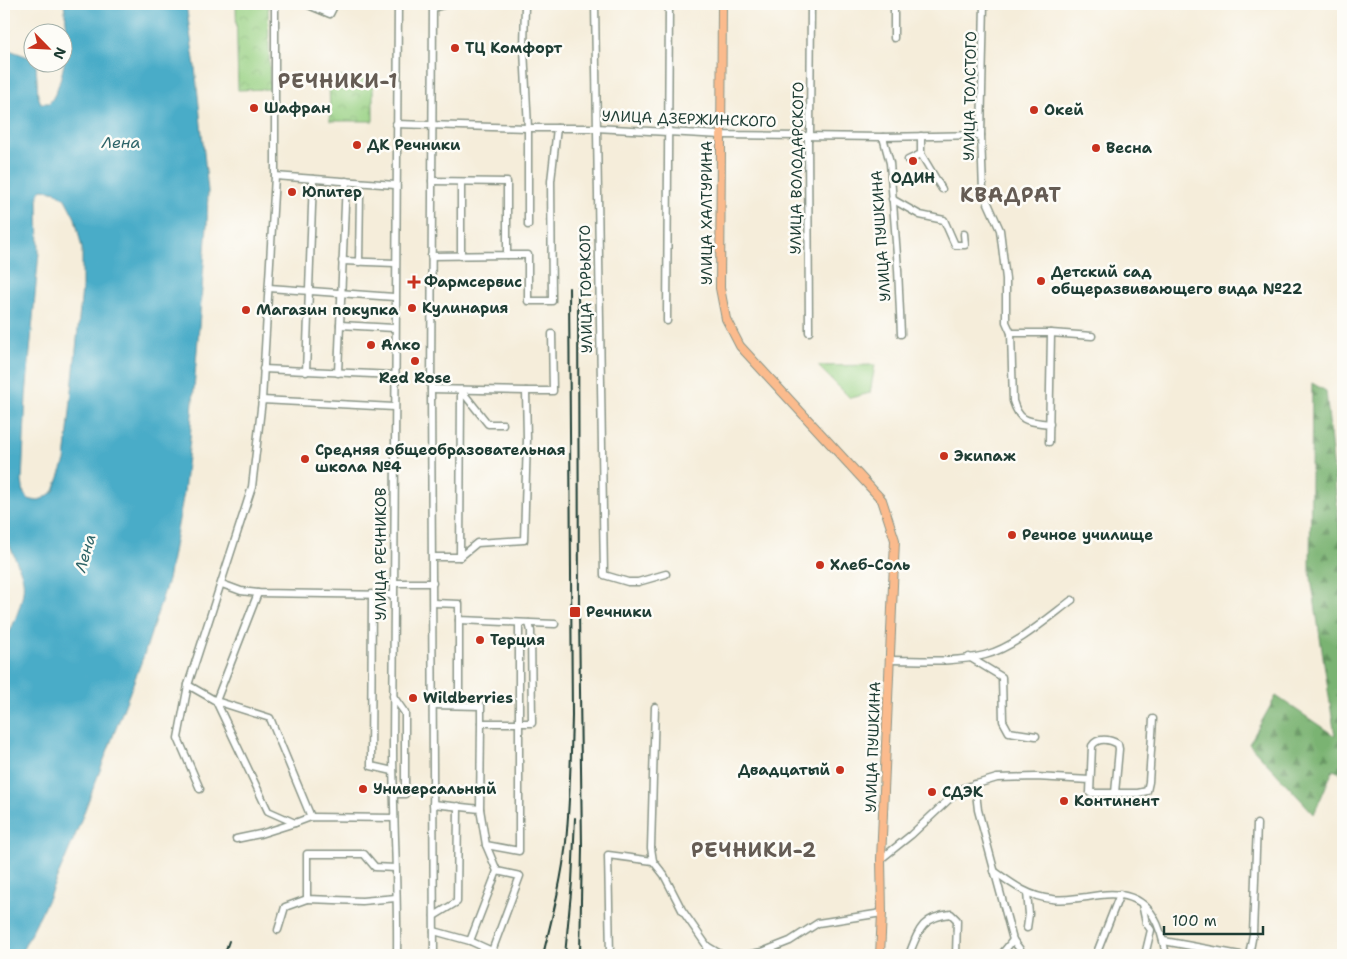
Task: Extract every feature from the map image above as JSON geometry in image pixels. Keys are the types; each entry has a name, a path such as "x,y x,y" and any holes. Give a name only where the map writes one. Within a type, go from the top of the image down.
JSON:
{"main road":[{"name":"УЛИЦА ХАЛТУРИНА","path":"722,4 720,288 726,319 740,346 882,500 895,540"},
{"name":"УЛИЦА ПУШКИНА","path":"880,955 895,540"}],"street":[{"path":"200,789 178,738 188,685 252,487 262,400 275,176 275,4"},
{"path":"306,4 330,14 335,4"},
{"name":"УЛИЦА РЕЧНИКОВ","path":"397,955 393,771 393,583 398,4"},
{"path":"434,955 431,389 433,6 447,4"},
{"path":"525,4 524,49 528,128 528,225"},
{"name":"УЛИЦА ГОРЬКОГО","path":"594,4 604,574 628,582 638,582 666,574"},
{"path":"666,321 669,4"},
{"name":"УЛИЦА ВОЛОДАРСКОГО","path":"809,332 808,136 810,133 811,4"},
{"path":"894,4 894,38"},
{"name":"УЛИЦА ТОЛСТОГО","path":"984,4 981,135 983,192 1000,230 1006,279 1006,322 1011,333 1013,401 1016,412 1025,421 1050,424"},
{"name":"УЛИЦА ДЗЕРЖИНСКОГО","path":"396,124 596,128 721,135 883,137 981,135"},
{"path":"432,256 528,255 528,301 552,301 551,181 558,128"},
{"path":"921,136 921,154 942,189"},
{"name":"УЛИЦА ПУШКИНА","path":"883,137 890,163 901,334"},
{"path":"908,160 921,154"},
{"path":"275,176 395,185"},
{"path":"306,372 313,179"},
{"path":"338,373 346,181"},
{"path":"432,182 507,182 507,255"},
{"path":"460,256 461,182"},
{"path":"359,262 360,193"},
{"path":"892,199 920,215 944,220 955,245 965,245 964,234"},
{"path":"342,262 395,263"},
{"path":"269,288 394,297"},
{"path":"340,325 394,328"},
{"path":"1011,333 1092,336"},
{"path":"1049,442 1051,333"},
{"path":"431,389 553,391 552,334"},
{"path":"263,370 394,375"},
{"path":"461,390 488,424 503,424"},
{"path":"460,557 461,390"},
{"path":"432,557 460,557 477,543 524,540 527,439 526,391"},
{"path":"262,400 394,407"},
{"path":"393,583 433,583"},
{"path":"222,584 241,591 258,593 393,595"},
{"path":"258,593 216,700 268,811 295,823"},
{"path":"372,594 371,766 393,771"},
{"path":"890,660 945,661 986,654 1018,639 1072,600"},
{"path":"433,603 459,604 459,705"},
{"path":"459,620 555,624"},
{"path":"486,844 519,851 519,623"},
{"path":"481,723 532,723 531,632 529,623"},
{"path":"969,657 1002,677 1003,721 1009,732 1036,736"},
{"path":"188,685 216,700 270,718 311,817"},
{"path":"393,696 405,713 405,794 394,794"},
{"path":"433,705 481,706 480,809 486,844 497,871 470,940"},
{"path":"655,707 651,848 653,860 664,874 682,910 707,946 722,955"},
{"path":"1115,793 1118,744 1116,742 1099,740 1094,742 1091,753 1090,793 1115,793 1143,793 1149,788 1153,720"},
{"path":"882,859 911,835 960,789 997,778 1036,776 1090,780"},
{"path":"975,784 978,810 1012,940 1024,955"},
{"path":"434,804 480,809"},
{"path":"434,916 457,902 458,806"},
{"path":"236,839 260,834 311,817 394,818"},
{"path":"1249,955 1253,934 1257,824"},
{"path":"307,899 307,854 364,854 375,867 395,868"},
{"path":"610,955 608,855 653,860"},
{"path":"434,931 470,940 492,951 520,876 497,871"},
{"path":"994,871 1027,893 1051,900 1120,894 1132,897 1142,903 1155,917 1164,941 1166,955"},
{"path":"1027,893 1029,914 1027,928"},
{"path":"1096,955 1120,894"},
{"path":"278,930 285,907 307,899 362,901 396,898"},
{"path":"1142,903 1146,923 1151,930 1145,955"},
{"path":"747,955 762,952 790,941 818,923 882,913"},
{"path":"910,955 916,936 924,923 936,916 951,914 956,920 956,955"},
{"path":"1001,955 1012,940"},
{"path":"1164,941 1240,955"},
{"path":"705,955 707,946"}],"green space":[{"path":"236,4 268,4 270,89 238,90"},
{"path":"329,77 373,77 373,121 330,121"},
{"path":"875,365 870,393 850,398 818,366"},
{"path":"1312,383 1326,391 1343,564 1343,774 1333,770 1314,814 1249,744 1276,696 1335,736 1310,571"}],"water":[{"name":"Лена","path":"64,4 186,4 195,67 208,191 207,226 190,439 184,492 168,580 144,655 75,836 48,899 20,955 4,955 4,644 18,613 23,587 20,569 4,537 4,48 22,55 22,72 36,72 38,96 41,103 49,103 56,92 62,72 72,72 72,22 66,22","holes":["43,189 56,192 65,199 75,218 82,248 82,289 65,461 54,491 36,501 29,499 24,494 22,481 26,396 39,252 38,196"]}],"railway":[{"path":"543,955 564,856 570,779 572,716 569,288"},
{"path":"578,288 582,847 580,955"},
{"path":"565,955 572,882 575,818"},
{"path":"224,955 229,941"}],"place":[{"name":"ТЦ Комфорт","path":"455,48"},
{"name":"Шафран","path":"254,108"},
{"name":"Окей","path":"1034,110"},
{"name":"ДК Речники","path":"357,145"},
{"name":"Весна","path":"1096,148"},
{"name":"ОДИН","path":"913,161"},
{"name":"Юпитер","path":"292,192"},
{"name":"Детский сад общеразвивающего вида №22","path":"1041,281"},
{"name":"Фармсервис","path":"414,282"},
{"name":"Кулинария","path":"412,308"},
{"name":"Магазин покупка","path":"246,310"},
{"name":"Алко","path":"371,345"},
{"name":"Red Rose","path":"415,361"},
{"name":"Экипаж","path":"944,456"},
{"name":"Средняя общеобразовательная школа №4","path":"305,459"},
{"name":"Речное училище","path":"1012,535"},
{"name":"Хлеб-Соль","path":"820,565"},
{"name":"Речники","path":"575,612"},
{"name":"Терция","path":"480,640"},
{"name":"Wildberries","path":"413,698"},
{"name":"Двадцатый","path":"840,770"},
{"name":"Универсальный","path":"363,789"},
{"name":"СДЭК","path":"932,792"},
{"name":"Континент","path":"1064,801"}],"district":[{"name":"РЕЧНИКИ-1","path":"338,81"},
{"name":"КВАДРАТ","path":"1011,195"},
{"name":"РЕЧНИКИ-2","path":"754,850"}]}
